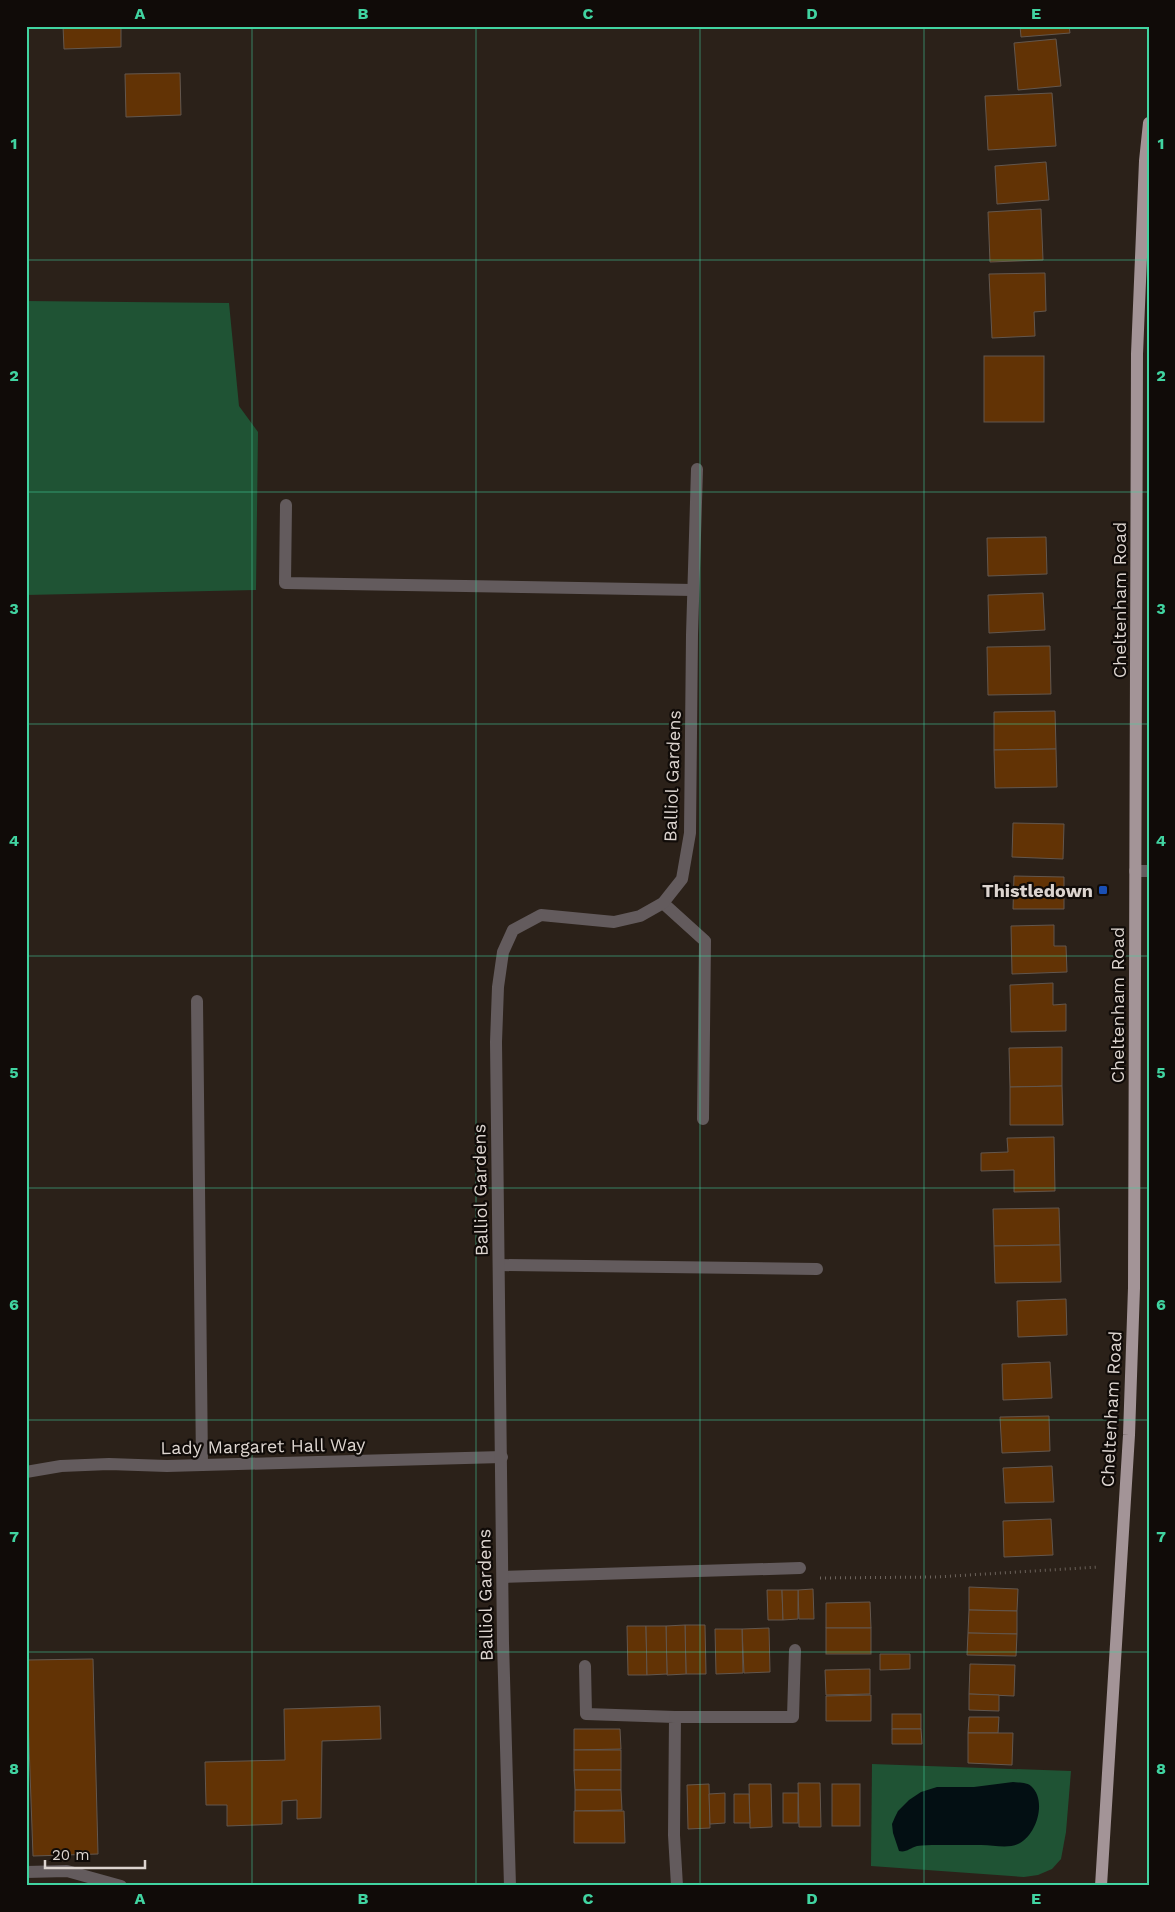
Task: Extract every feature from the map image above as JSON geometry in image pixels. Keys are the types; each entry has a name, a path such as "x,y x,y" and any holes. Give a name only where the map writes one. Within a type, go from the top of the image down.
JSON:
{"main road":[{"name":"Cheltenham Road","path":"1100,1886 1129,1435 1134,1288 1137,354 1145,161 1149,123"}],"street":[{"name":"Balliol Gardens","path":"510,1886 503,1643 496,1042 498,987 503,952 512,930 541,915 614,922 640,916 663,903 682,878 690,833 692,635 697,468"},
{"path":"286,505 285,583 693,590"},
{"path":"1135,871 1149,871"},
{"path":"663,903 705,941 703,1119"},
{"path":"197,1001 202,1465"},
{"path":"499,1265 817,1269"},
{"name":"Lady Margaret Hall Way","path":"26,1472 70,1466 202,1465 502,1457"},
{"path":"503,1577 800,1568"},
{"path":"585,1666 586,1714 793,1717 795,1650"},
{"path":"675,1716 674,1835 677,1886"},
{"path":"26,1872 67,1871 122,1886"}],"path":[{"path":"800,1568 806,1578 936,1577 1120,1565"}],"green space":[{"path":"26,301 229,303 239,406 258,432 256,590 26,595"},
{"path":"872,1764 1071,1771 1066,1832 1061,1859 1052,1869 1038,1875 1024,1877 871,1866"}],"shaded area":[{"path":"1013,1782 1025,1783 1031,1786 1036,1792 1039,1808 1035,1825 1026,1839 1020,1843 1010,1846 924,1845 899,1851 892,1824 898,1811 921,1792 937,1787 974,1787"}],"building":[{"path":"63,26 121,26 121,47 64,49"},
{"path":"1020,26 1069,26 1070,33 1021,37"},
{"path":"1056,39 1061,86 1018,90 1014,43"},
{"path":"180,73 181,115 126,117 125,74"},
{"path":"1052,93 1056,146 988,150 985,96"},
{"path":"1046,162 1049,200 997,204 995,166"},
{"path":"1041,209 1043,260 990,262 988,212"},
{"path":"1045,273 1046,311 1034,312 1035,336 992,338 989,274"},
{"path":"984,356 1044,356 1044,422 984,422"},
{"path":"1046,537 1047,574 988,576 987,538"},
{"path":"1043,593 1045,630 989,633 988,595"},
{"path":"1050,646 1051,694 988,695 987,647"},
{"path":"1055,711 1056,749 994,750 994,712"},
{"path":"1056,749 1057,787 995,788 994,750"},
{"path":"1013,823 1064,824 1063,859 1012,857"},
{"path":"1014,876 1064,877 1064,909 1013,909"},
{"path":"1054,925 1054,946 1066,946 1067,972 1012,974 1011,926"},
{"path":"1053,983 1053,1005 1066,1004 1066,1031 1011,1032 1010,985"},
{"path":"1062,1047 1062,1086 1010,1087 1009,1048"},
{"path":"1062,1086 1063,1125 1010,1125 1010,1087"},
{"path":"1054,1137 1055,1191 1014,1192 1014,1170 981,1171 981,1153 1008,1152 1007,1138"},
{"path":"1059,1208 1060,1245 994,1246 993,1209"},
{"path":"1060,1245 1061,1282 995,1283 994,1246"},
{"path":"1066,1299 1067,1335 1018,1337 1017,1301"},
{"path":"1050,1362 1052,1398 1003,1400 1002,1364"},
{"path":"1049,1416 1050,1451 1002,1453 1000,1417"},
{"path":"1052,1466 1054,1502 1005,1503 1003,1468"},
{"path":"1051,1519 1053,1555 1004,1557 1003,1521"},
{"path":"969,1587 1018,1589 1017,1611 969,1610"},
{"path":"813,1589 814,1619 799,1619 798,1590"},
{"path":"767,1590 782,1590 783,1620 768,1620"},
{"path":"782,1590 798,1590 798,1619 783,1620"},
{"path":"870,1602 871,1628 826,1628 826,1603"},
{"path":"969,1610 1017,1611 1017,1634 968,1633"},
{"path":"685,1625 705,1625 706,1674 686,1674"},
{"path":"685,1625 686,1674 667,1675 666,1626"},
{"path":"627,1626 646,1626 647,1675 628,1675"},
{"path":"646,1626 666,1626 667,1674 647,1675"},
{"path":"769,1628 770,1672 744,1673 742,1629"},
{"path":"826,1628 871,1628 871,1654 826,1654"},
{"path":"715,1629 742,1629 743,1673 716,1674"},
{"path":"968,1633 1017,1634 1016,1656 967,1655"},
{"path":"880,1654 910,1654 910,1669 880,1670"},
{"path":"93,1659 98,1854 33,1856 26,1660"},
{"path":"970,1664 1015,1665 1014,1696 969,1694"},
{"path":"870,1669 870,1694 826,1695 825,1670"},
{"path":"969,1694 999,1695 999,1711 969,1710"},
{"path":"871,1695 871,1721 826,1721 826,1696"},
{"path":"380,1706 381,1739 322,1741 321,1818 297,1819 297,1800 282,1801 282,1824 227,1826 227,1805 206,1805 205,1762 285,1760 284,1709"},
{"path":"892,1714 921,1714 921,1729 892,1729"},
{"path":"969,1717 999,1717 998,1733 968,1733"},
{"path":"574,1729 620,1729 621,1749 574,1750"},
{"path":"892,1729 921,1729 922,1744 892,1744"},
{"path":"968,1733 1013,1733 1012,1765 968,1763"},
{"path":"574,1750 621,1750 621,1770 574,1770"},
{"path":"574,1770 621,1770 621,1790 575,1790"},
{"path":"798,1783 820,1783 821,1827 799,1827"},
{"path":"709,1784 710,1828 688,1829 687,1785"},
{"path":"749,1784 771,1784 772,1827 750,1828"},
{"path":"832,1784 860,1784 860,1826 832,1826"},
{"path":"575,1790 621,1790 622,1810 575,1811"},
{"path":"725,1793 725,1823 710,1824 709,1794"},
{"path":"783,1793 798,1793 798,1823 783,1823"},
{"path":"734,1794 749,1794 750,1823 734,1823"},
{"path":"574,1811 624,1811 625,1843 574,1843"}],"place":[{"name":"Thistledown","path":"1103,890"}]}
